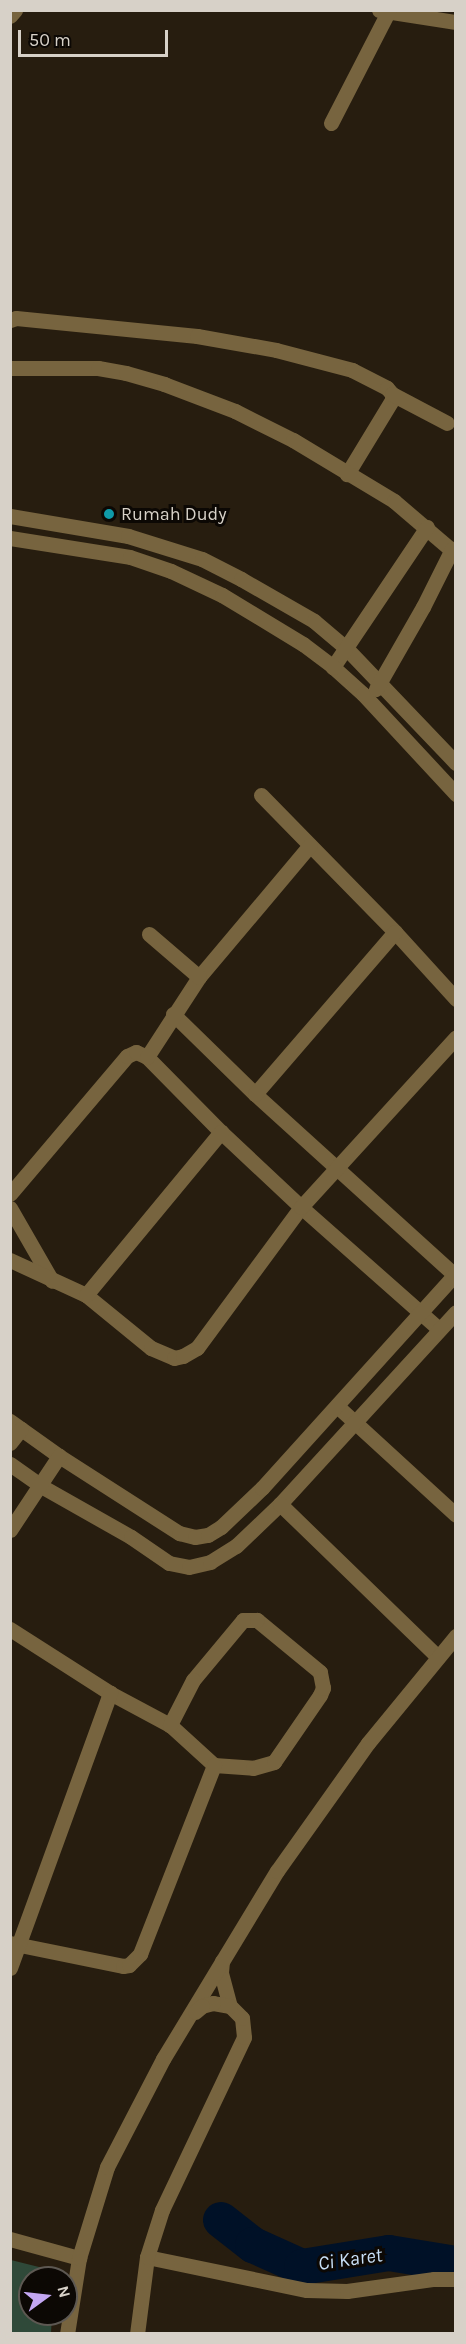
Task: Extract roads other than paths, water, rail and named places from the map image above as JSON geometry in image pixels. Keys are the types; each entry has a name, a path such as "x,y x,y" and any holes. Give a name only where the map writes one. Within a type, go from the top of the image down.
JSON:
{"street":[{"path":"10,16 15,10"},
{"path":"331,123 384,11 456,22"},
{"path":"10,320 16,318 197,336 276,350 352,370 381,384 392,393 447,423"},
{"path":"10,368 98,368 164,384 235,411 293,440 394,501 454,551 369,701"},
{"path":"348,474 390,406 392,393"},
{"path":"10,516 128,536 202,559 314,621 346,648 456,763"},
{"path":"333,667 427,527"},
{"path":"10,538 130,557 171,571 222,595 303,644 333,667 369,701 456,794"},
{"path":"261,795 395,932 456,999"},
{"path":"147,1057 199,977 310,845"},
{"path":"255,1094 395,932"},
{"path":"149,934 199,977"},
{"path":"10,1443 16,1425 59,1456 179,1533 202,1537 221,1527 262,1488 455,1275 255,1094 173,1014"},
{"path":"10,1260 86,1295 151,1348 174,1358 183,1356 197,1348 301,1207 456,1037"},
{"path":"10,1194 127,1056 134,1052 147,1057 221,1132 301,1207 440,1329"},
{"path":"86,1295 221,1132"},
{"path":"10,1208 53,1281"},
{"path":"10,1464 41,1486 130,1537 169,1563 179,1566 197,1566 220,1557 236,1546 279,1504 456,1312"},
{"path":"337,1406 456,1515"},
{"path":"10,1530 59,1456"},
{"path":"279,1504 438,1657"},
{"path":"11,1630 110,1693 170,1725 214,1765 253,1768 274,1762 320,1695 322,1681 316,1666 257,1620 243,1620 192,1680 170,1725"},
{"path":"67,2334 79,2258 107,2167 163,2059 277,1871 368,1743 456,1636"},
{"path":"10,1968 14,1944 110,1693"},
{"path":"14,1944 129,1965 140,1954 214,1765"},
{"path":"222,1961 221,1973 230,2006"},
{"path":"137,2334 147,2257 162,2210 242,2043 244,2029 242,2018 230,2006 219,2002 207,2004 191,2016"},
{"path":"10,2239 79,2258"},
{"path":"147,2257 307,2290 347,2291 434,2279 456,2279"}],"waterway":[{"name":"Ci Karet","path":"221,2220 253,2245 302,2267 389,2253 456,2264"}],"place":[{"name":"Rumah Dudy","path":"109,514"}]}
